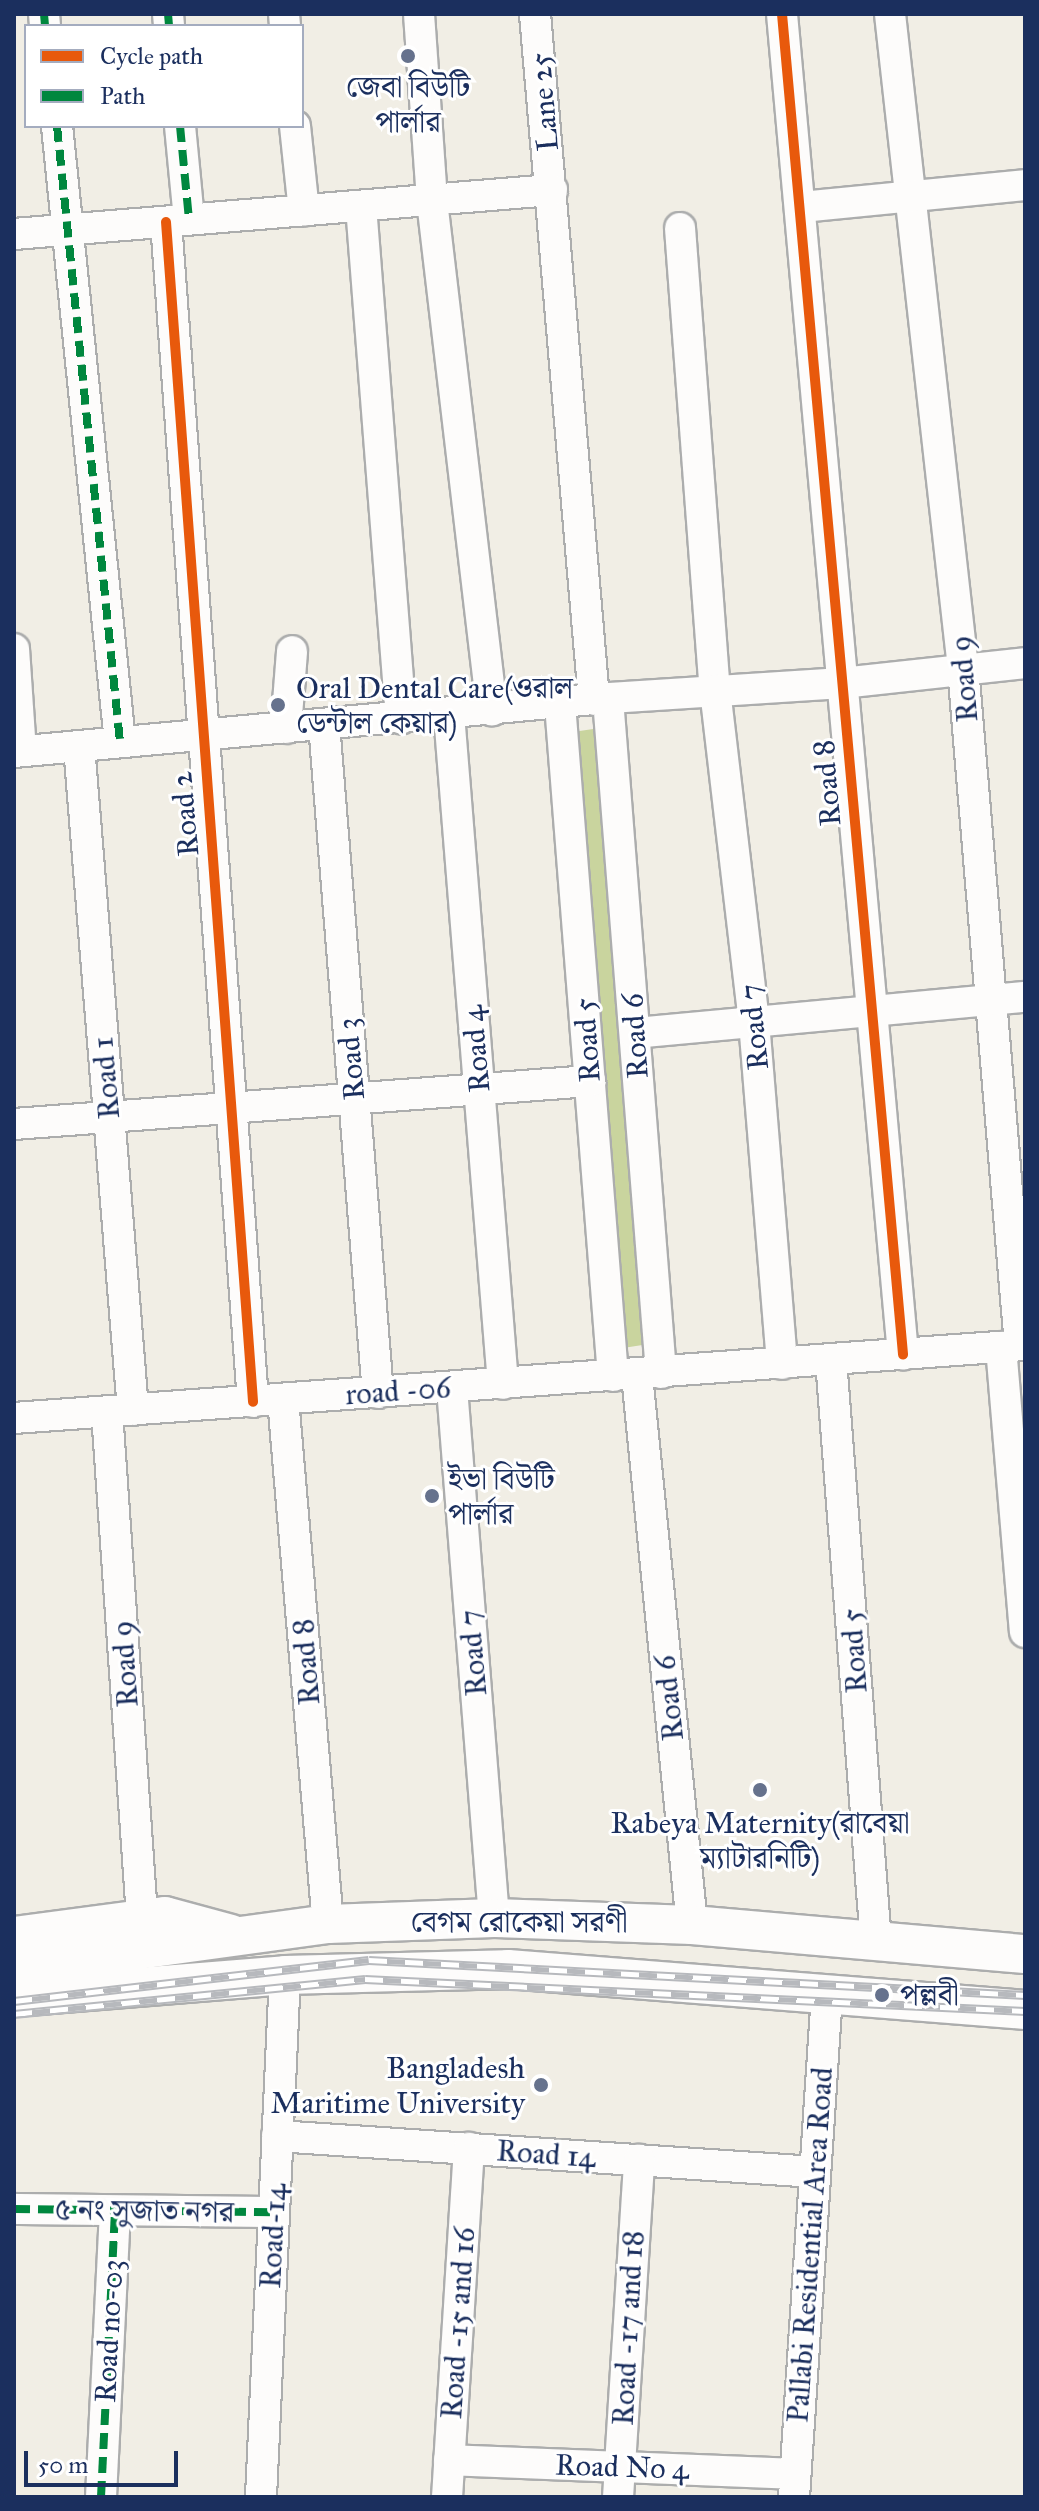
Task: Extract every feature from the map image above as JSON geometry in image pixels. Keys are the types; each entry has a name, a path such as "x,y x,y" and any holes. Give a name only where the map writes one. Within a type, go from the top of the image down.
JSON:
{"main road":[{"path":"14,1936 142,1916 165,1916 244,1938"},
{"name":"বেগম রোকেয়া সরণী","path":"14,1967 244,1938 328,1924 494,1918 692,1925 1025,1954"},
{"path":"285,1931 285,1975"},
{"name":"বেগম রোকেয়া সরণী","path":"14,1997 285,1975 508,1969 1025,2010"}],"street":[{"path":"419,14 432,201 492,710"},
{"name":"Lane 25","path":"535,14 601,699"},
{"name":"Road 8","path":"782,14 903,1355"},
{"name":"Road 9","path":"890,14 963,668 991,1000 1015,1345"},
{"path":"57,128 120,742"},
{"name":"Road 2","path":"180,128 178,221 202,735 253,1402"},
{"path":"295,128 304,211"},
{"path":"801,207 1025,185"},
{"path":"14,234 552,190"},
{"path":"361,206 401,718"},
{"name":"Road 7","path":"680,228 715,690 754,1022 782,1364"},
{"path":"14,649 17,751 601,699 842,683 1025,663"},
{"path":"286,728 292,651"},
{"name":"Road 6","path":"601,699 635,1033 637,1375 692,1925"},
{"name":"Road 5","path":"560,704 590,1081 637,1375"},
{"name":"Road 4","path":"449,714 503,1384"},
{"name":"Road 3","path":"324,724 378,1393"},
{"name":"Road 1","path":"79,746 110,1119 120,1411"},
{"path":"635,1033 1025,997"},
{"path":"14,1124 354,1102 590,1081"},
{"path":"1015,1345 1025,1632"},
{"name":"road -06","path":"14,1418 637,1375 1015,1345"},
{"name":"Road 5","path":"831,1360 876,1942"},
{"name":"Road 7","path":"452,1388 494,1918"},
{"name":"Road 8","path":"283,1399 328,1924"},
{"name":"Road 9","path":"120,1411 142,1916"},
{"name":"Road-14","path":"261,2497 285,1975"},
{"name":"Pallabi Residential Area Road","path":"794,2486 827,1994"},
{"name":"Road 14","path":"277,2136 815,2172"},
{"name":"Road -15 and 16","path":"447,2497 469,2148"},
{"name":"Road -17 and 18","path":"618,2497 639,2160"},
{"name":"৫ নং সুজাত নগর","path":"14,2209 274,2212"},
{"name":"Road no-03","path":"101,2497 115,2212"},
{"name":"Road No 4","path":"449,2460 620,2466 794,2486"}],"green space":[{"path":"600,728 649,1344 623,1348 566,733"}],"railway":[{"path":"14,2001 369,1960 1025,1995"},
{"path":"14,2014 365,1979 1025,2011"}],"marked path":[{"path":"44,14 45,24"},
{"path":"168,14 169,24"},
{"path":"57,128 120,742"},
{"path":"180,128 189,220"},
{"path":"14,2209 274,2212"},
{"path":"101,2497 115,2212"}],"cycle path":[{"path":"782,14 903,1355"},
{"path":"166,222 253,1402"}],"place":[{"name":"জেবা বিউটি পার্লার","path":"408,56"},
{"name":"Oral Dental Care(ওরাল ডেন্টাল কেয়ার)","path":"278,705"},
{"name":"ইভা বিউটি পার্লার","path":"432,1496"},
{"name":"Rabeya Maternity(রাবেয়া ম্যাটারনিটি)","path":"760,1790"},
{"name":"পল্লবী","path":"882,1995"},
{"name":"Bangladesh Maritime University","path":"541,2085"}]}
